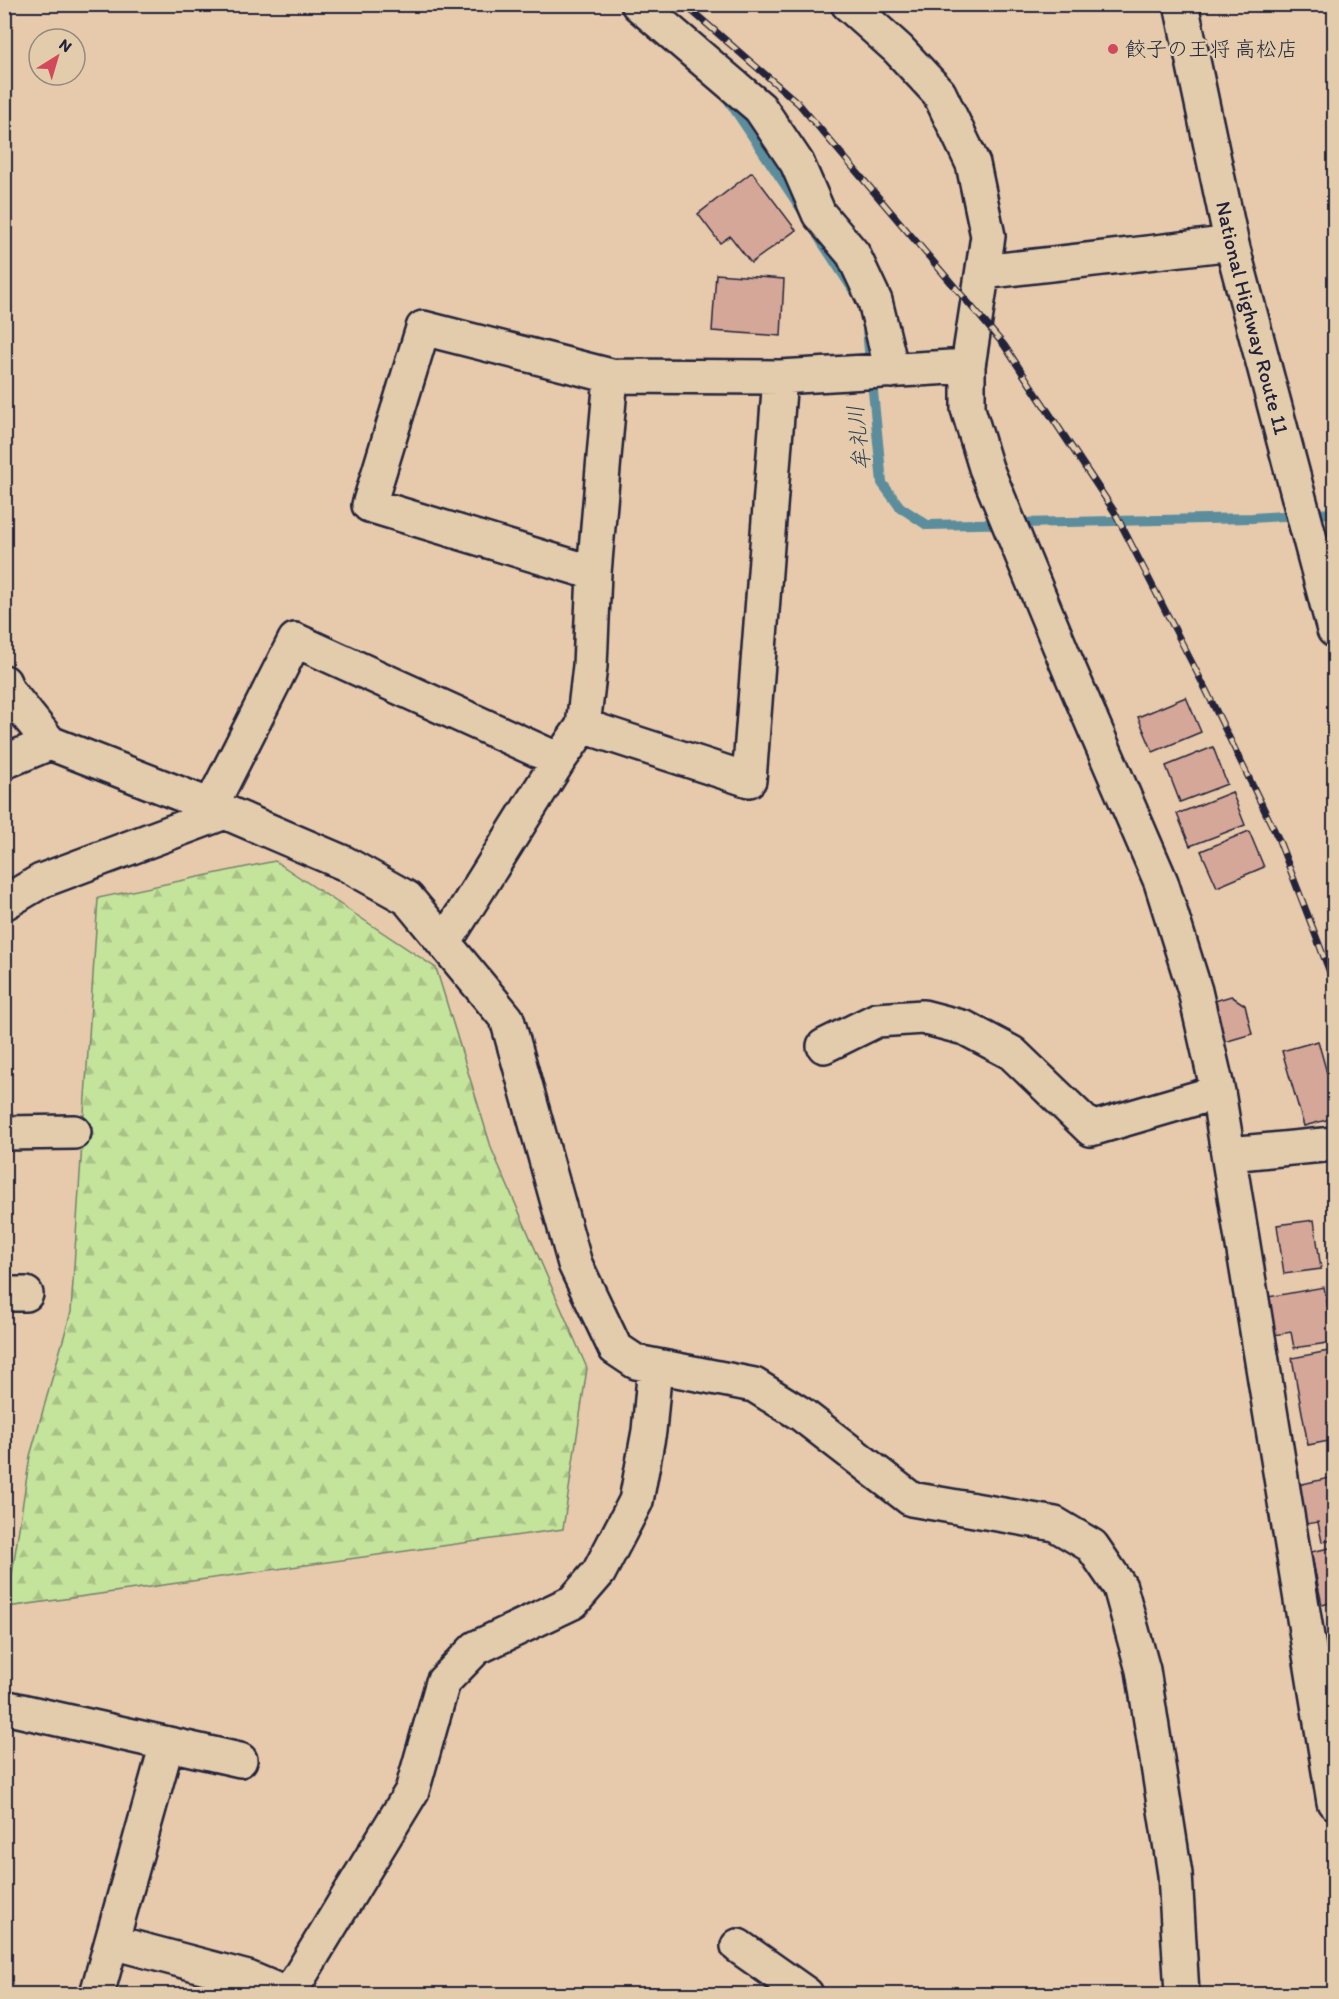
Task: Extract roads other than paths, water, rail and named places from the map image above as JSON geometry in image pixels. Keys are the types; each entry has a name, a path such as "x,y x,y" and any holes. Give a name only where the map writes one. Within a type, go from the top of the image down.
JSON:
{"main road":[{"path":"638,4 760,108 796,163 819,214 853,254 875,301 878,371"},
{"path":"848,4 898,49 939,93 973,164 988,236 968,366 968,409 986,468 1017,544 1161,882 1195,991 1218,1092 1229,1154 1335,1802"},
{"name":"National Highway Route 11","path":"1181,4 1232,245 1335,630"},
{"path":"983,272 1232,245"},
{"path":"594,573 369,505 423,328 611,376 780,377 968,366"},
{"path":"445,942 559,760 583,726 590,666 594,573 611,376"},
{"path":"583,726 749,780 780,377"},
{"path":"4,903 41,881 218,808 296,640 559,760"},
{"path":"4,682 7,690 50,743 218,808 344,863 407,898 507,1019 575,1264 615,1348 636,1362 754,1385 801,1414 911,1499 1055,1524 1092,1546 1120,1587 1143,1670 1176,1874 1182,1995"},
{"path":"4,762 50,743"},
{"path":"824,1046 877,1020 923,1017 965,1028 1012,1053 1091,1129 1218,1092"},
{"path":"4,1133 74,1132"},
{"path":"1229,1154 1335,1144"},
{"path":"112,1942 248,1978 287,1995 412,1791 443,1682 476,1648 573,1602 599,1572 636,1501 649,1431 655,1366"},
{"path":"4,1707 240,1760"},
{"path":"97,1995 167,1744"},
{"path":"738,1946 806,1995"}],"waterway":[{"name":"牟礼川","path":"729,101 802,210"},
{"name":"牟礼川","path":"818,236 854,291"},
{"name":"牟礼川","path":"867,330 882,483 900,507 927,525 1252,518 1334,513"}],"railway":[{"path":"684,4 798,103 1004,345 1114,511 1127,536 1278,838 1334,983"}],"place":[{"name":"餃子の王将 高松店","path":"1113,49"}]}
